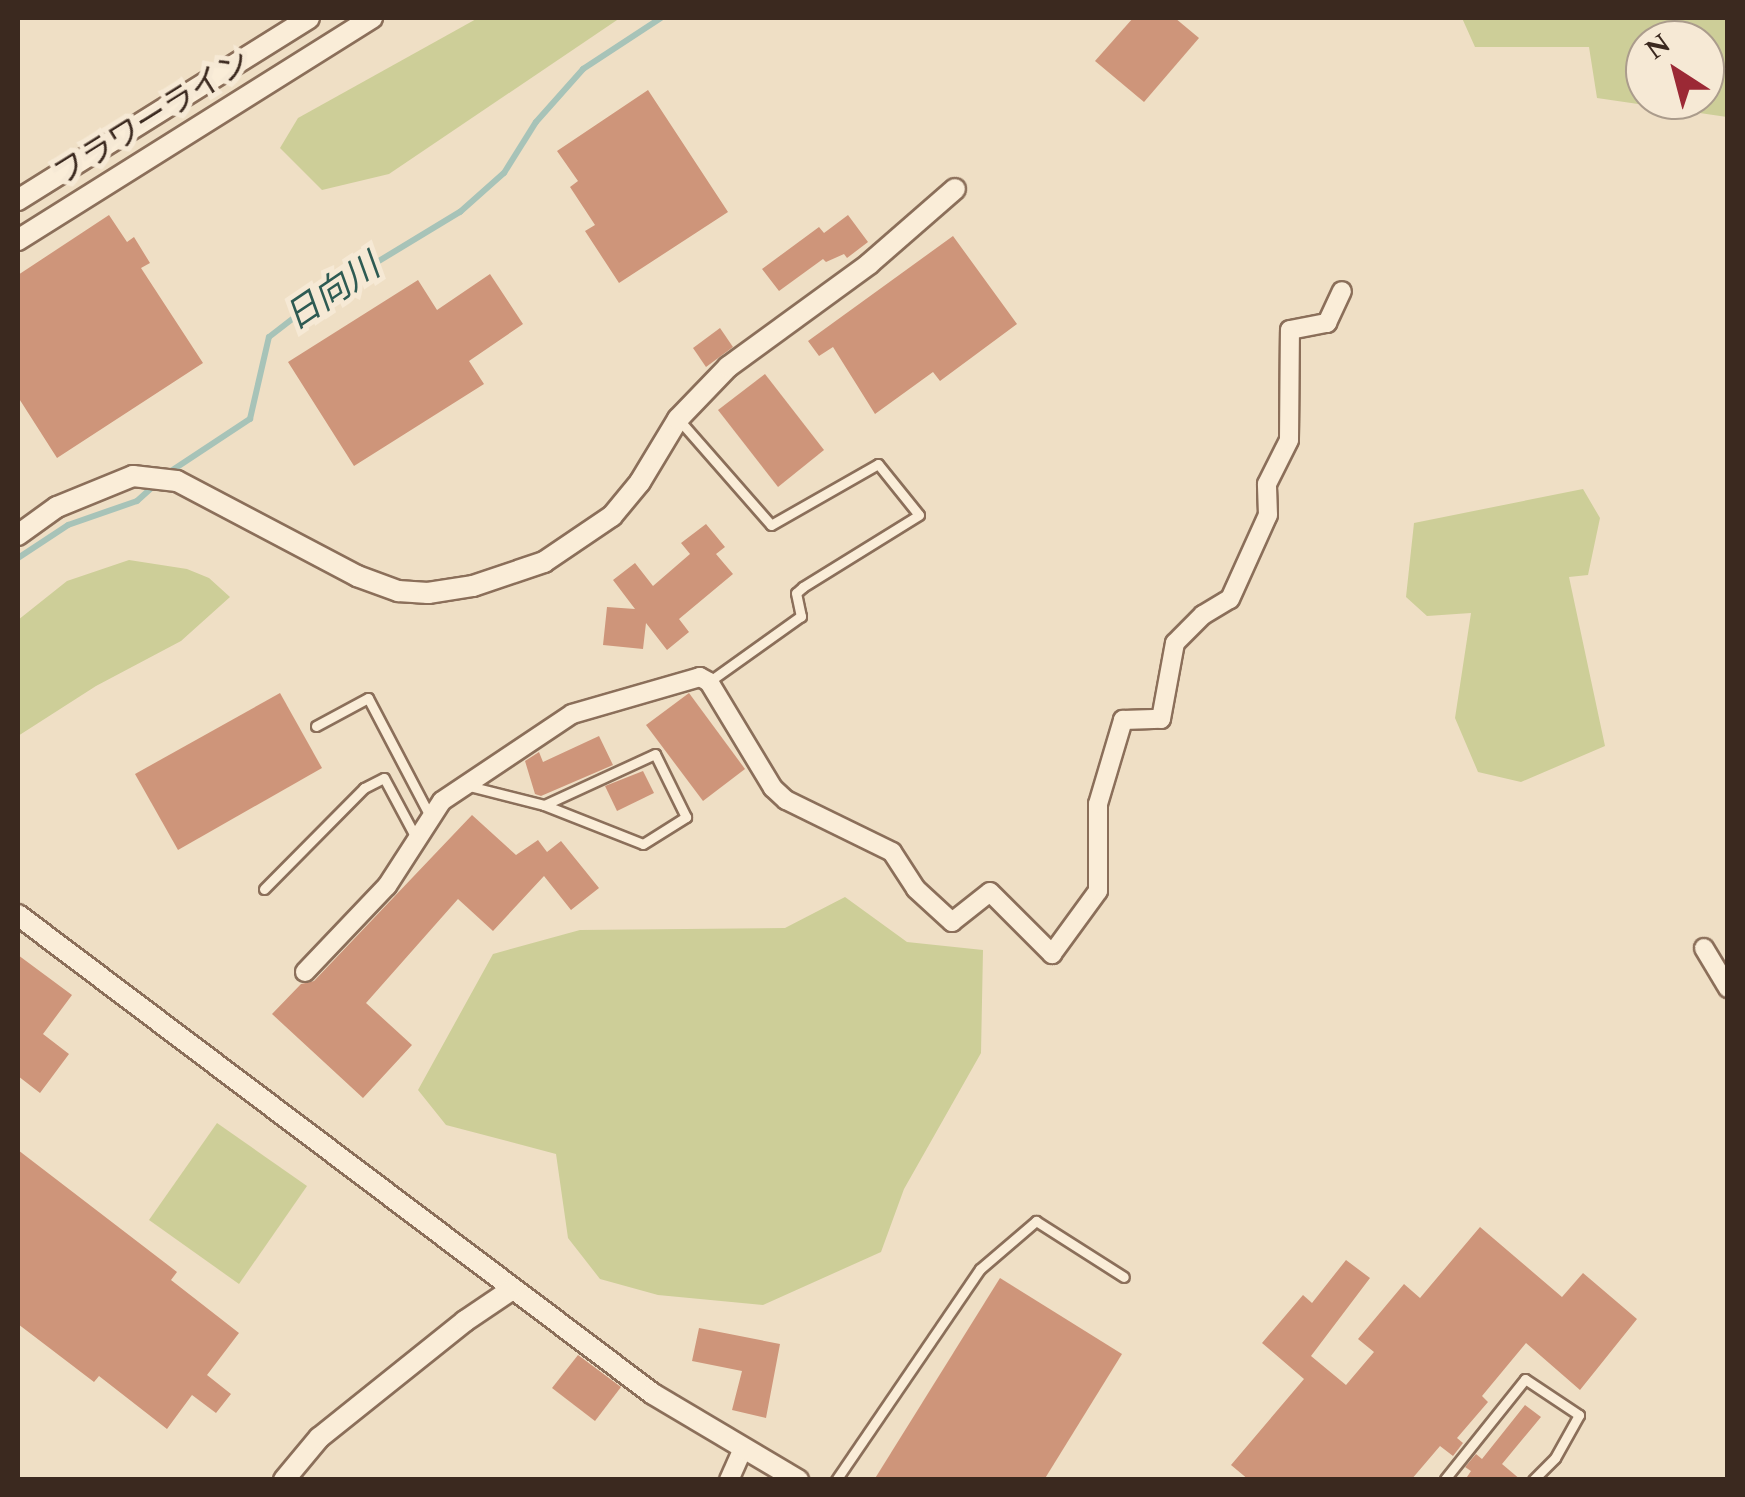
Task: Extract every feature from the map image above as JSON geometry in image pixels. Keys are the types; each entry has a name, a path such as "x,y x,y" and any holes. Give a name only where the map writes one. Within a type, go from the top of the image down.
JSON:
{"street":[{"name":"フラワーライン","path":"18,200 308,18"},
{"name":"フラワーライン","path":"18,240 372,18"},
{"path":"18,535 89,490 133,476 192,488 357,576 398,591 428,593 474,586 544,562 612,516 640,482 678,419 728,367 869,264 955,188"},
{"path":"305,972 388,886 442,801 572,714 700,677 709,682 773,788 786,800 892,852 916,889 952,922 990,892 1052,954 1098,891 1098,804 1124,720 1161,720 1175,642 1203,614 1230,599 1268,515 1268,484 1289,440 1290,330 1326,324 1342,292"},
{"path":"18,915 653,1394 798,1480"},
{"path":"1704,948 1728,988"},
{"path":"284,1480 319,1438 465,1321 511,1290"},
{"path":"730,1480 743,1450"}],"lane":[{"path":"678,419 771,524 878,464 919,515 803,587 796,594 801,616 709,682"},
{"path":"316,726 368,698 431,818"},
{"path":"465,784 544,805 643,844 686,817 655,754 544,805"},
{"path":"264,888 364,788 384,778 417,840"},
{"path":"836,1480 980,1269 1036,1221 1124,1277"},
{"path":"1445,1480 1525,1380 1578,1415 1555,1458 1533,1480"}],"green space":[{"path":"478,18 620,18 389,174 322,190 280,148 298,118"},
{"path":"1462,18 1727,18 1727,117 1725,20 1625,20 1625,102 1597,98 1589,47 1475,47"},
{"path":"1583,489 1600,518 1588,575 1569,577 1605,746 1521,782 1478,772 1455,718 1471,613 1427,616 1406,597 1414,523"},
{"path":"129,560 187,569 209,578 230,597 181,641 96,686 18,736 18,620 67,581"},
{"path":"845,897 907,942 983,950 981,1053 904,1189 881,1252 763,1305 658,1295 600,1279 568,1238 556,1154 446,1125 418,1090 493,954 580,930 785,928"},
{"path":"217,1123 307,1186 239,1284 149,1220"}],"building":[{"path":"1133,18 1175,18 1199,38 1144,102 1095,61"},
{"path":"648,90 728,212 619,283 585,231 595,225 570,187 578,181 557,151"},
{"path":"109,215 127,242 134,237 150,263 141,268 203,363 57,458 18,397 18,275"},
{"path":"848,215 868,242 847,258 844,254 826,262 823,259 779,291 762,269 819,227 824,233"},
{"path":"953,236 1017,324 940,381 933,372 875,414 833,347 819,356 808,341"},
{"path":"490,274 523,324 469,361 484,384 354,466 288,362 418,280 437,310"},
{"path":"720,328 733,347 706,367 693,348"},
{"path":"765,374 824,450 778,487 718,410"},
{"path":"706,524 725,547 716,554 733,574 679,619 689,632 667,650 646,623 643,649 603,645 607,607 635,609 613,580 635,563 653,586 690,554 681,543"},
{"path":"280,693 322,768 178,850 135,774"},
{"path":"689,693 745,769 703,801 646,725"},
{"path":"599,736 613,765 541,796 535,794 525,761 539,752 543,762"},
{"path":"643,771 654,793 617,811 605,786"},
{"path":"472,815 516,855 538,840 547,852 561,841 599,888 571,910 544,876 493,931 458,899 366,1003 412,1045 363,1098 272,1014 301,984 314,981"},
{"path":"18,955 72,995 43,1034 69,1054 40,1093 18,1076"},
{"path":"18,1150 177,1272 171,1280 239,1333 207,1375 231,1394 216,1413 192,1395 167,1429 99,1376 94,1382 18,1324"},
{"path":"1480,1227 1562,1297 1583,1273 1637,1319 1580,1390 1526,1343 1482,1396 1488,1402 1457,1438 1463,1443 1453,1456 1440,1446 1411,1480 1249,1480 1231,1465 1304,1379 1262,1343 1303,1295 1312,1303 1346,1260 1370,1278 1311,1356 1346,1385 1374,1352 1358,1339 1404,1284 1420,1298"},
{"path":"1000,1278 1122,1354 1044,1480 874,1480"},
{"path":"699,1328 780,1344 766,1418 732,1410 742,1371 692,1361"},
{"path":"578,1355 621,1387 595,1421 552,1388"},
{"path":"1525,1405 1541,1417 1502,1464 1521,1480 1465,1480 1471,1471 1465,1467 1476,1454 1482,1459"}],"waterway":[{"name":"日向川","path":"165,475 250,419 269,337 326,293 460,212 504,173 536,122 583,69 661,18"},
{"name":"日向川","path":"18,558 68,525 137,501 156,484"}]}
